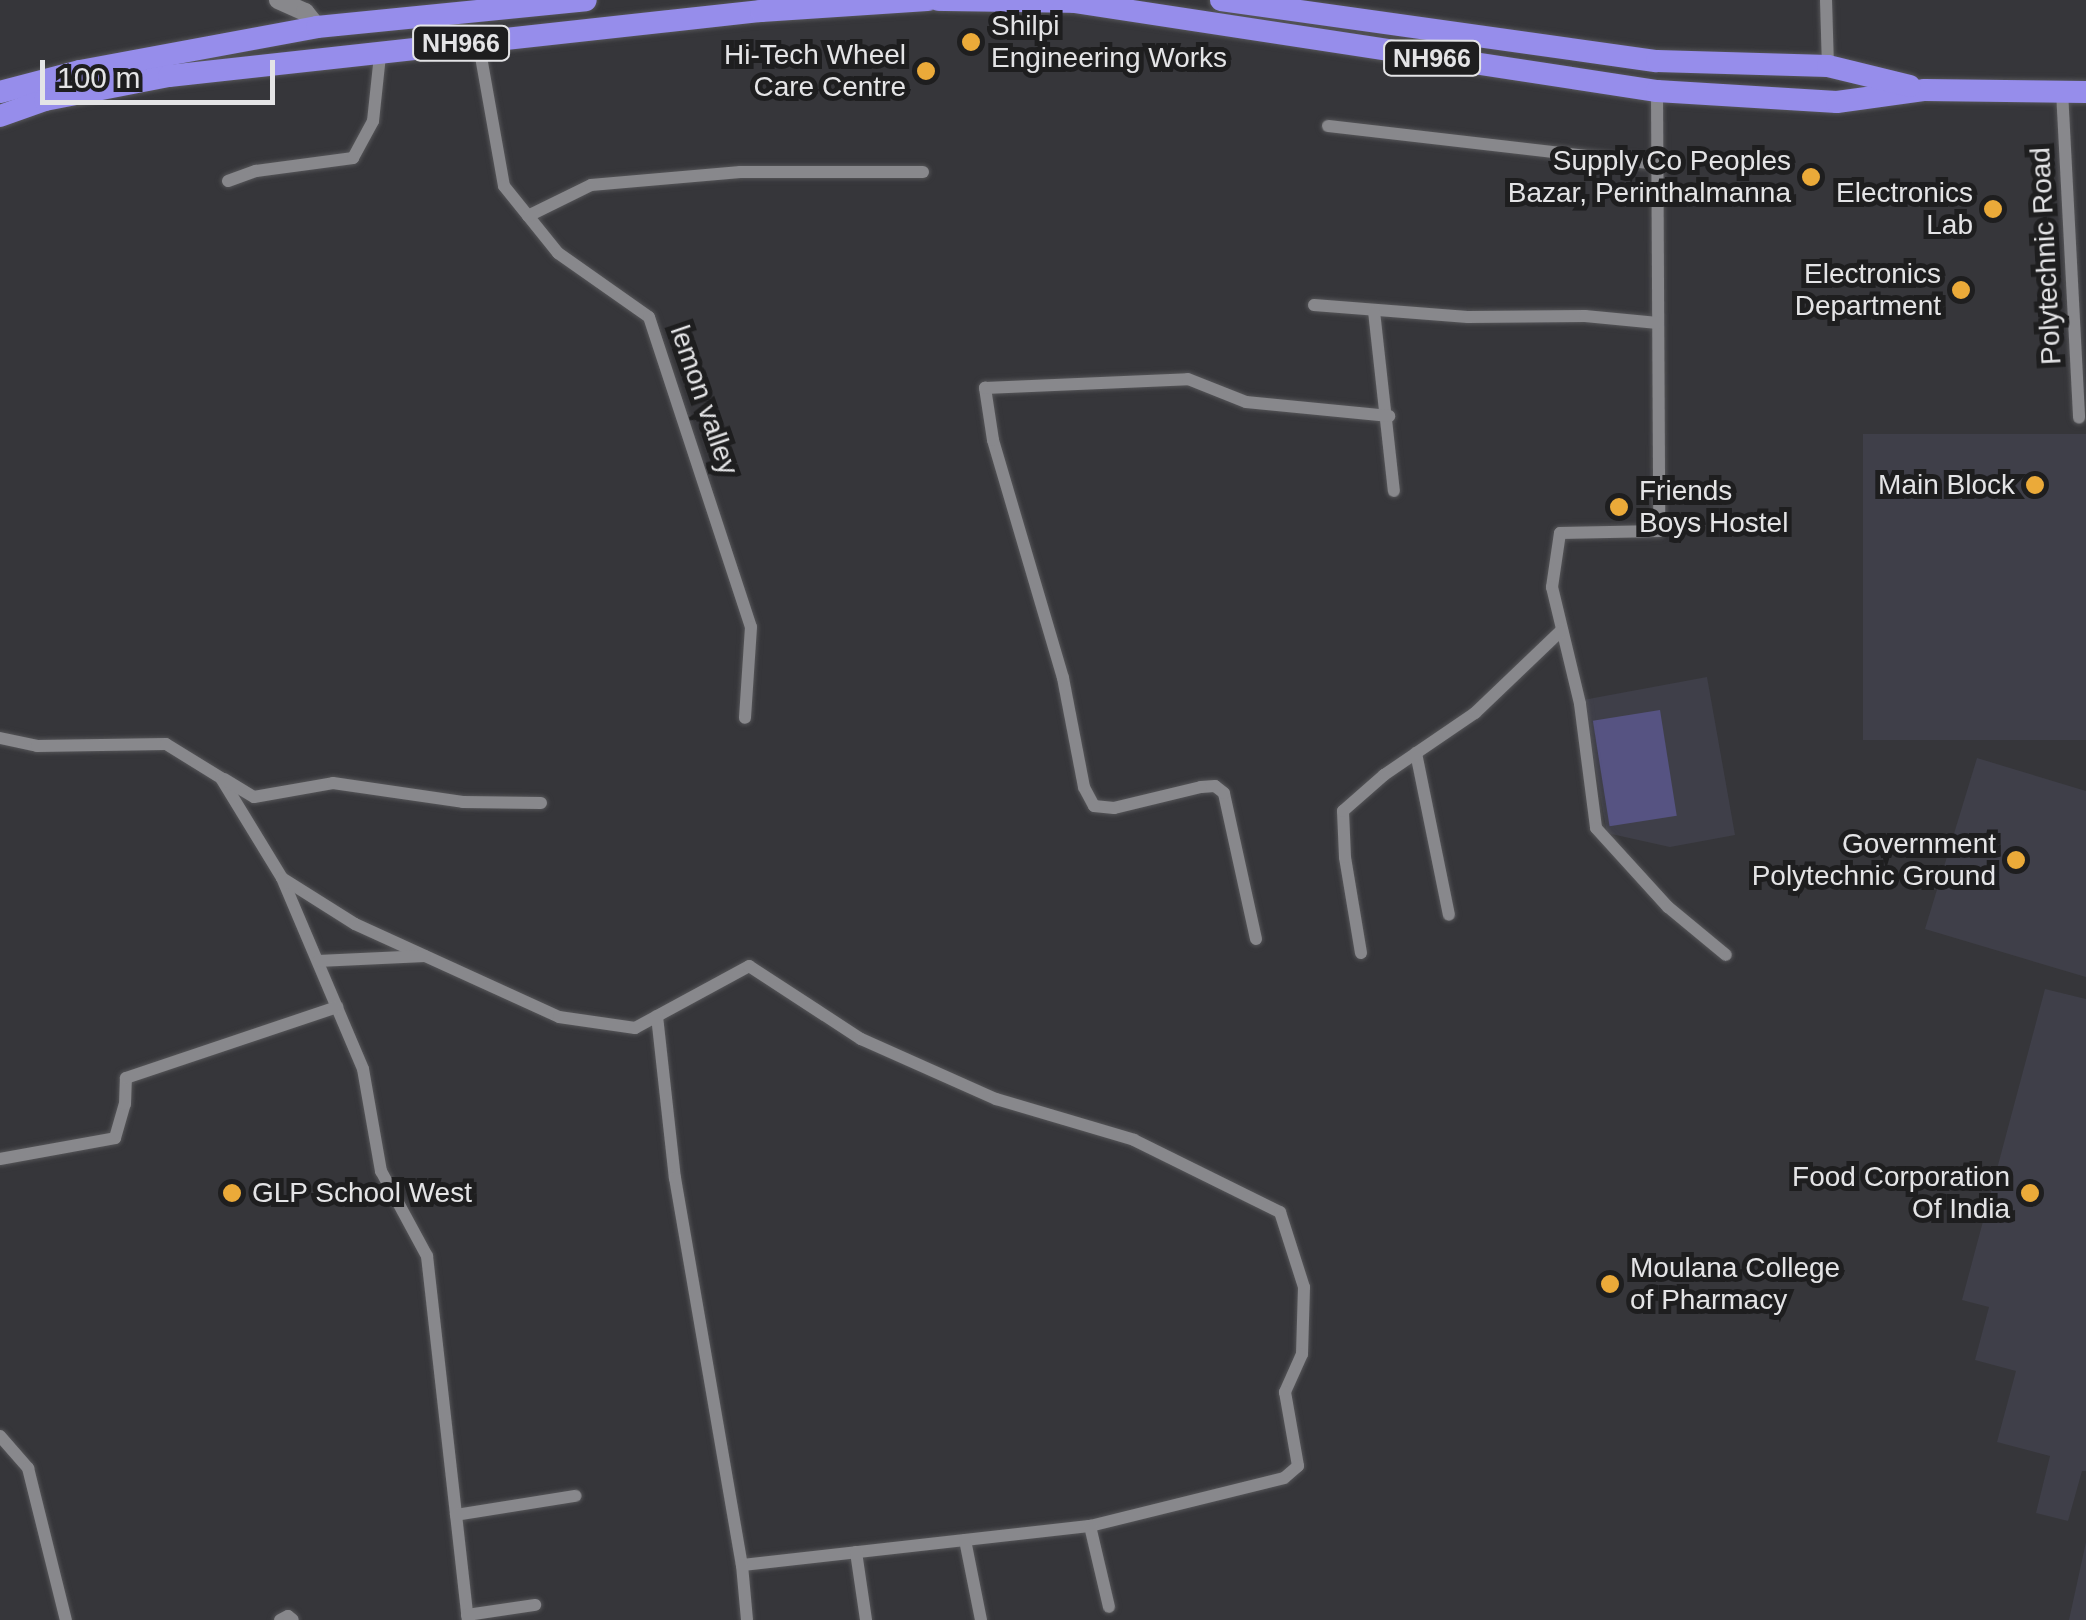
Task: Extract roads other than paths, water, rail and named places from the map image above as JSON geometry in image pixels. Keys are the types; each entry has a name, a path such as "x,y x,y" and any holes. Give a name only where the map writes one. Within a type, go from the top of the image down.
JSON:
{"highway":[{"name":"NH966","path":"0,92 80,71 317,27 586,0"},
{"name":"NH966","path":"0,116 45,100 170,76 761,11 928,0"},
{"name":"NH966","path":"939,0 1074,2 1658,91 1837,102 1925,90 2074,91"},
{"name":"NH966","path":"1221,0 1706,66 1828,66 1925,90"},
{"path":"317,27 330,32 336,45 319,61"}],"main road":[{"path":"278,0 304,12 317,27"}],"street":[{"path":"1826,0 1828,66"},
{"name":"lemon valley","path":"478,40 504,186 558,253 649,316 751,627 745,718"},
{"path":"228,180 256,170 353,158 372,121 380,55"},
{"path":"1658,91 1659,532 1560,533 1552,587 1580,704 1596,828 1668,907 1726,955"},
{"name":"Polytechnic Road","path":"2074,91 2079,418"},
{"path":"1328,126 1656,164"},
{"path":"528,216 591,185 740,172 923,172"},
{"path":"1314,305 1374,312 1658,323"},
{"path":"1374,312 1389,416 1394,492"},
{"path":"1256,939 1224,793 1214,786 1200,787 1114,808 1094,806 1084,786 1062,678 993,440 984,388 1028,383 1188,379 1246,402 1389,416"},
{"path":"1361,954 1345,857 1344,811 1361,793 1475,713 1562,630"},
{"path":"0,738 37,746 166,744 254,796 333,783 462,802 541,804"},
{"path":"1416,754 1449,916"},
{"path":"222,778 282,878 318,961 363,1069 381,1171 427,1256 468,1618 534,1605"},
{"path":"282,878 356,924 559,1017 635,1028 749,966 862,1040 996,1099 1134,1140 1280,1212 1304,1287 1302,1354 1285,1392 1298,1466 1284,1478 1090,1526 742,1565"},
{"path":"318,961 429,956"},
{"path":"0,1159 115,1138 125,1104 126,1078 338,1008"},
{"path":"657,1016 675,1178 742,1565 747,1620"},
{"path":"0,1436 28,1468 45,1521 66,1620"},
{"path":"456,1515 575,1496"},
{"path":"1090,1526 1109,1607"},
{"path":"965,1540 981,1620"},
{"path":"856,1552 866,1620"},
{"path":"280,1620 293,1620"}],"place":[{"name":"Shilpi Engineering Works","path":"971,42"},
{"name":"Hi-Tech Wheel Care Centre","path":"926,71"},
{"name":"Supply Co Peoples Bazar, Perinthalmanna","path":"1811,177"},
{"name":"Electronics Lab","path":"1993,209"},
{"name":"Electronics Department","path":"1961,290"},
{"name":"Main Block","path":"2035,485"},
{"name":"Friends Boys Hostel","path":"1619,507"},
{"name":"Government Polytechnic Ground","path":"2016,860"},
{"name":"GLP School West","path":"232,1193"},
{"name":"Food Corporation Of India","path":"2030,1193"},
{"name":"Moulana College of Pharmacy","path":"1610,1284"}]}
